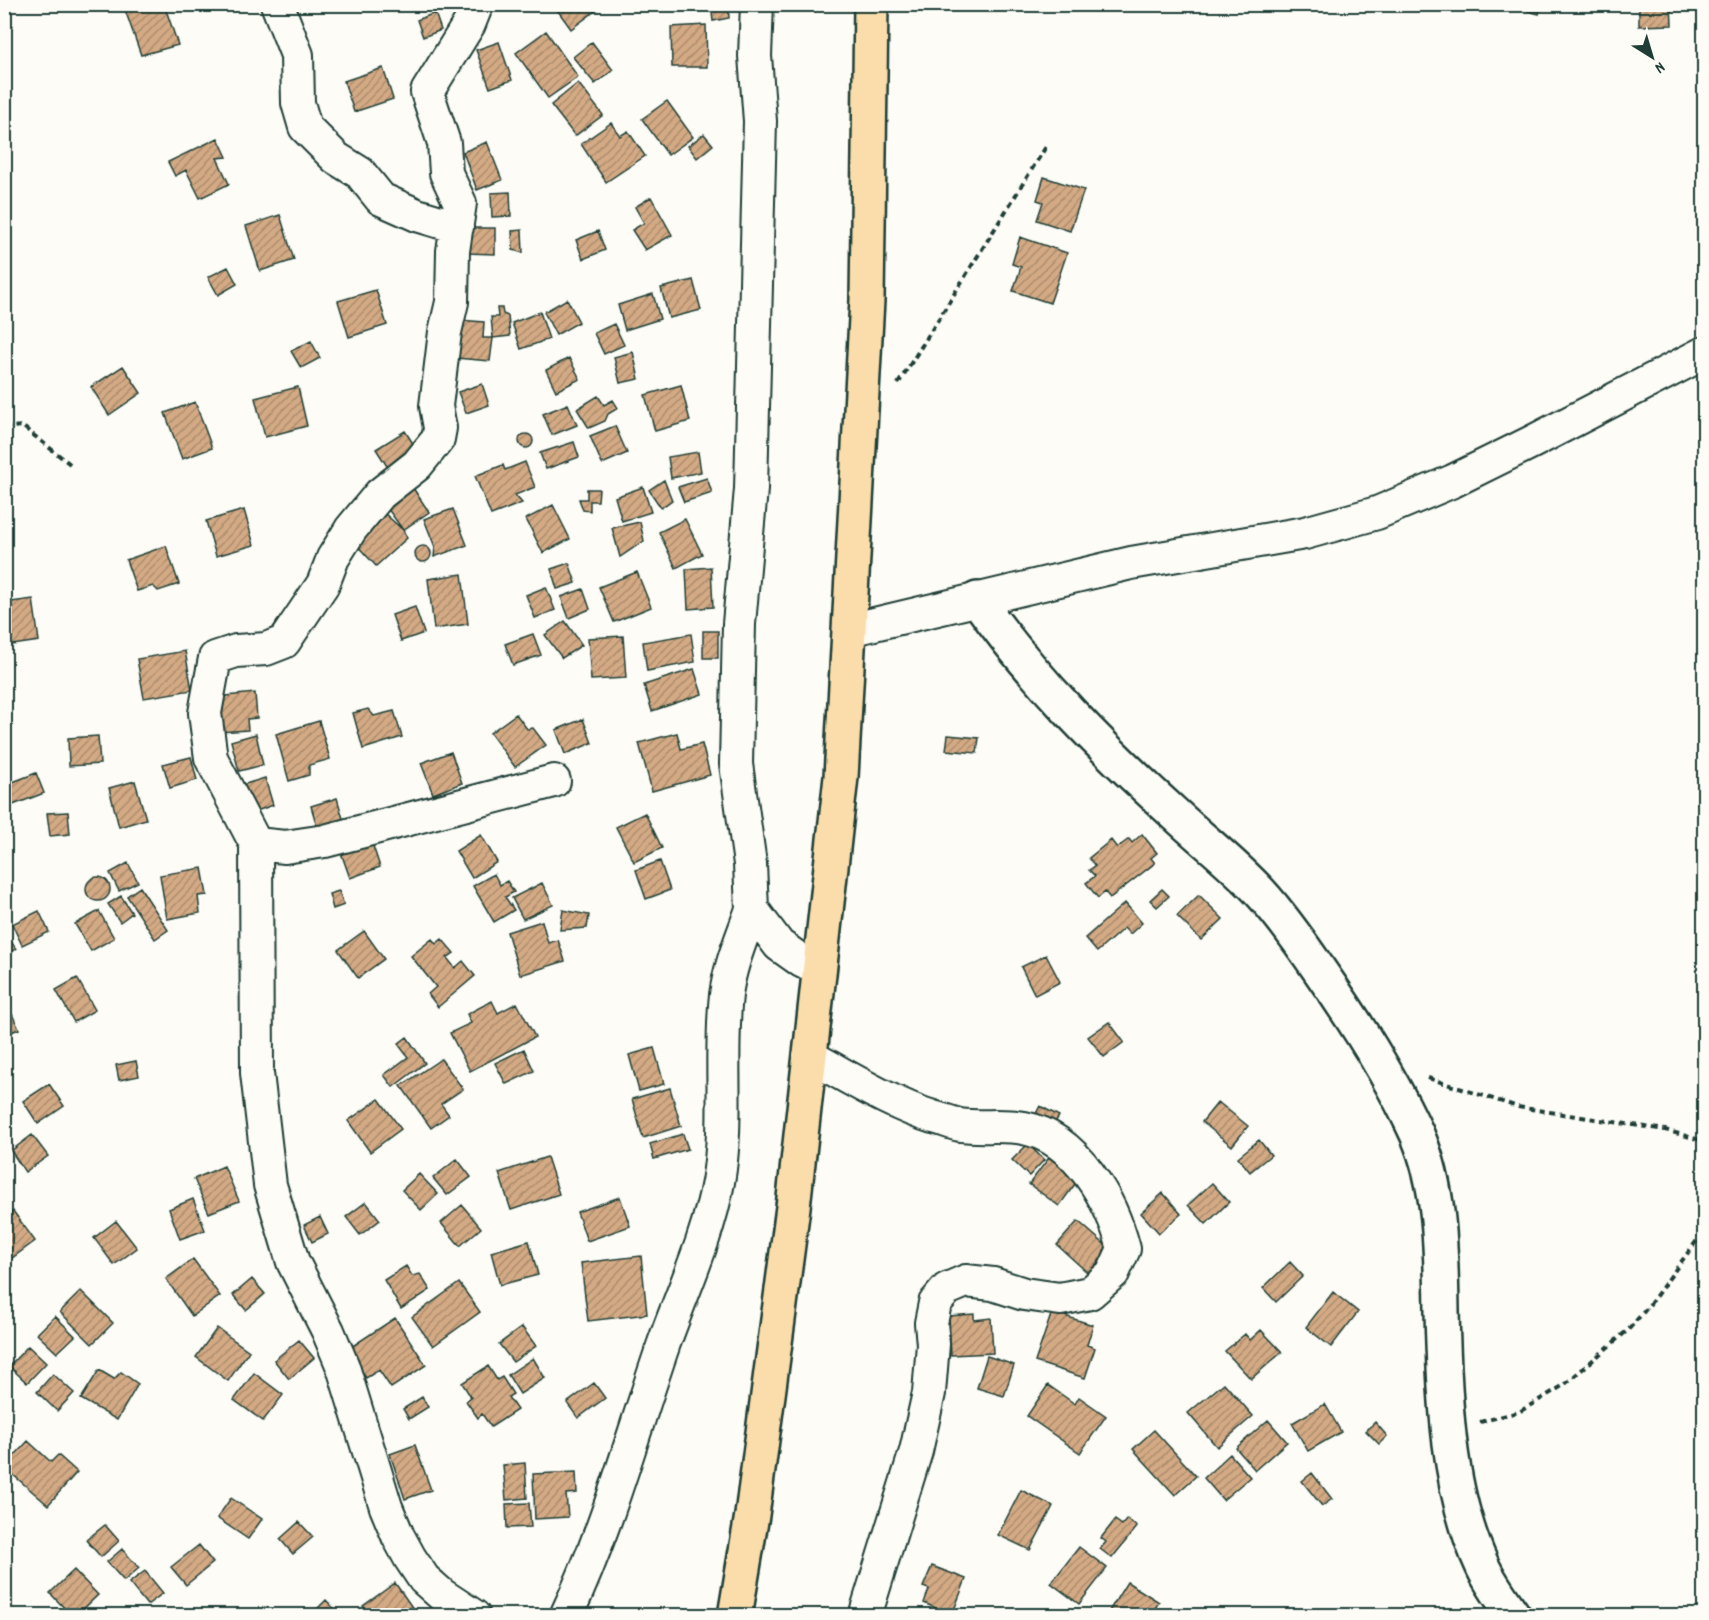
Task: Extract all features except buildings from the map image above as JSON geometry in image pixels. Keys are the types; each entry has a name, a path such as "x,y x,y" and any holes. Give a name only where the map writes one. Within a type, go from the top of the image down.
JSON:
{"highway":[{"path":"735,1616 752,1515 766,1408 841,777 867,300 871,4"}],"street":[{"path":"277,4 297,55 298,103 305,128 336,158 360,173 381,199 417,215 457,227"},
{"path":"474,1616 442,1595 424,1579 398,1536 386,1506 343,1367 328,1331 293,1262 270,1185 256,1073 256,844 211,758 205,713 215,658 236,651 266,649 284,642 323,584 333,558 351,529 380,494 417,465 438,439 440,428 436,406 445,332 452,302 453,251 460,203 446,173 444,143 427,92 469,24 477,4"},
{"path":"566,1616 587,1572 664,1344 709,1221 718,1181 723,1129 726,997 732,962 752,909 750,864 736,764 739,624 752,467 760,121 755,56 757,4"},
{"path":"849,630 1131,563 1305,533 1377,513 1453,481 1704,353"},
{"path":"977,599 1008,642 1061,704 1098,742 1178,817 1222,854 1262,894 1308,953 1350,1013 1405,1109 1430,1168 1436,1202 1442,1279 1443,1355 1449,1430 1458,1489 1482,1564 1498,1594 1514,1616"},
{"path":"256,844 285,847 325,842 554,781"},
{"path":"752,909 779,945 803,962 820,958"},
{"path":"809,1056 917,1112 959,1125 1025,1128 1057,1140 1073,1155 1103,1194 1118,1226 1125,1249 1113,1273 1090,1293 1060,1299 1024,1294 993,1284 966,1281 948,1288 935,1303 926,1405 916,1450 865,1616"}],"path":[{"path":"896,387 1047,145"},
{"path":"4,428 22,426 70,464"},
{"path":"1383,1070 1421,1075 1518,1107 1665,1130 1704,1141"},
{"path":"1449,1430 1519,1412 1564,1384 1629,1329 1704,1231"}]}
